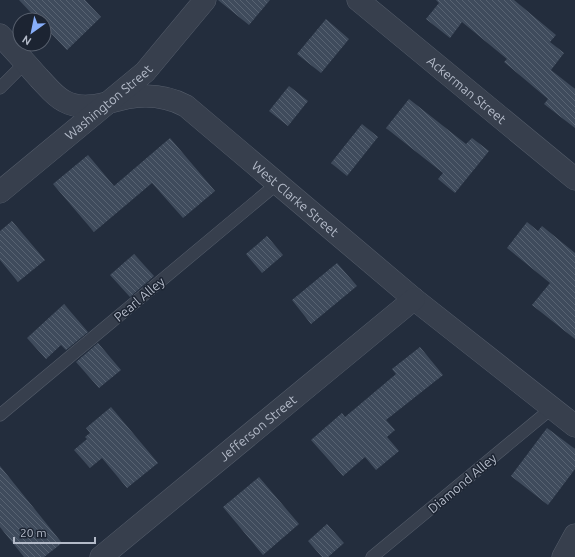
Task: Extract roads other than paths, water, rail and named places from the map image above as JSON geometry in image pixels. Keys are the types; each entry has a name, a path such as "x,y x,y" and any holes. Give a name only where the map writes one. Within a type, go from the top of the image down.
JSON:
{"street":[{"name":"Washington Street","path":"0,192 108,103 150,66 205,0"},
{"name":"Ackerman Street","path":"358,0 575,178"},
{"name":"West Clarke Street","path":"0,35 64,101 83,106 108,103 127,98 151,96 163,97 179,102 192,110 414,299 575,426"},
{"name":"Jefferson Street","path":"101,557 414,299"},
{"path":"563,557 575,535"}],"lane":[{"path":"0,88 26,62"},
{"name":"Pearl Alley","path":"0,415 278,183"},
{"name":"Diamond Alley","path":"372,557 552,408"}]}
